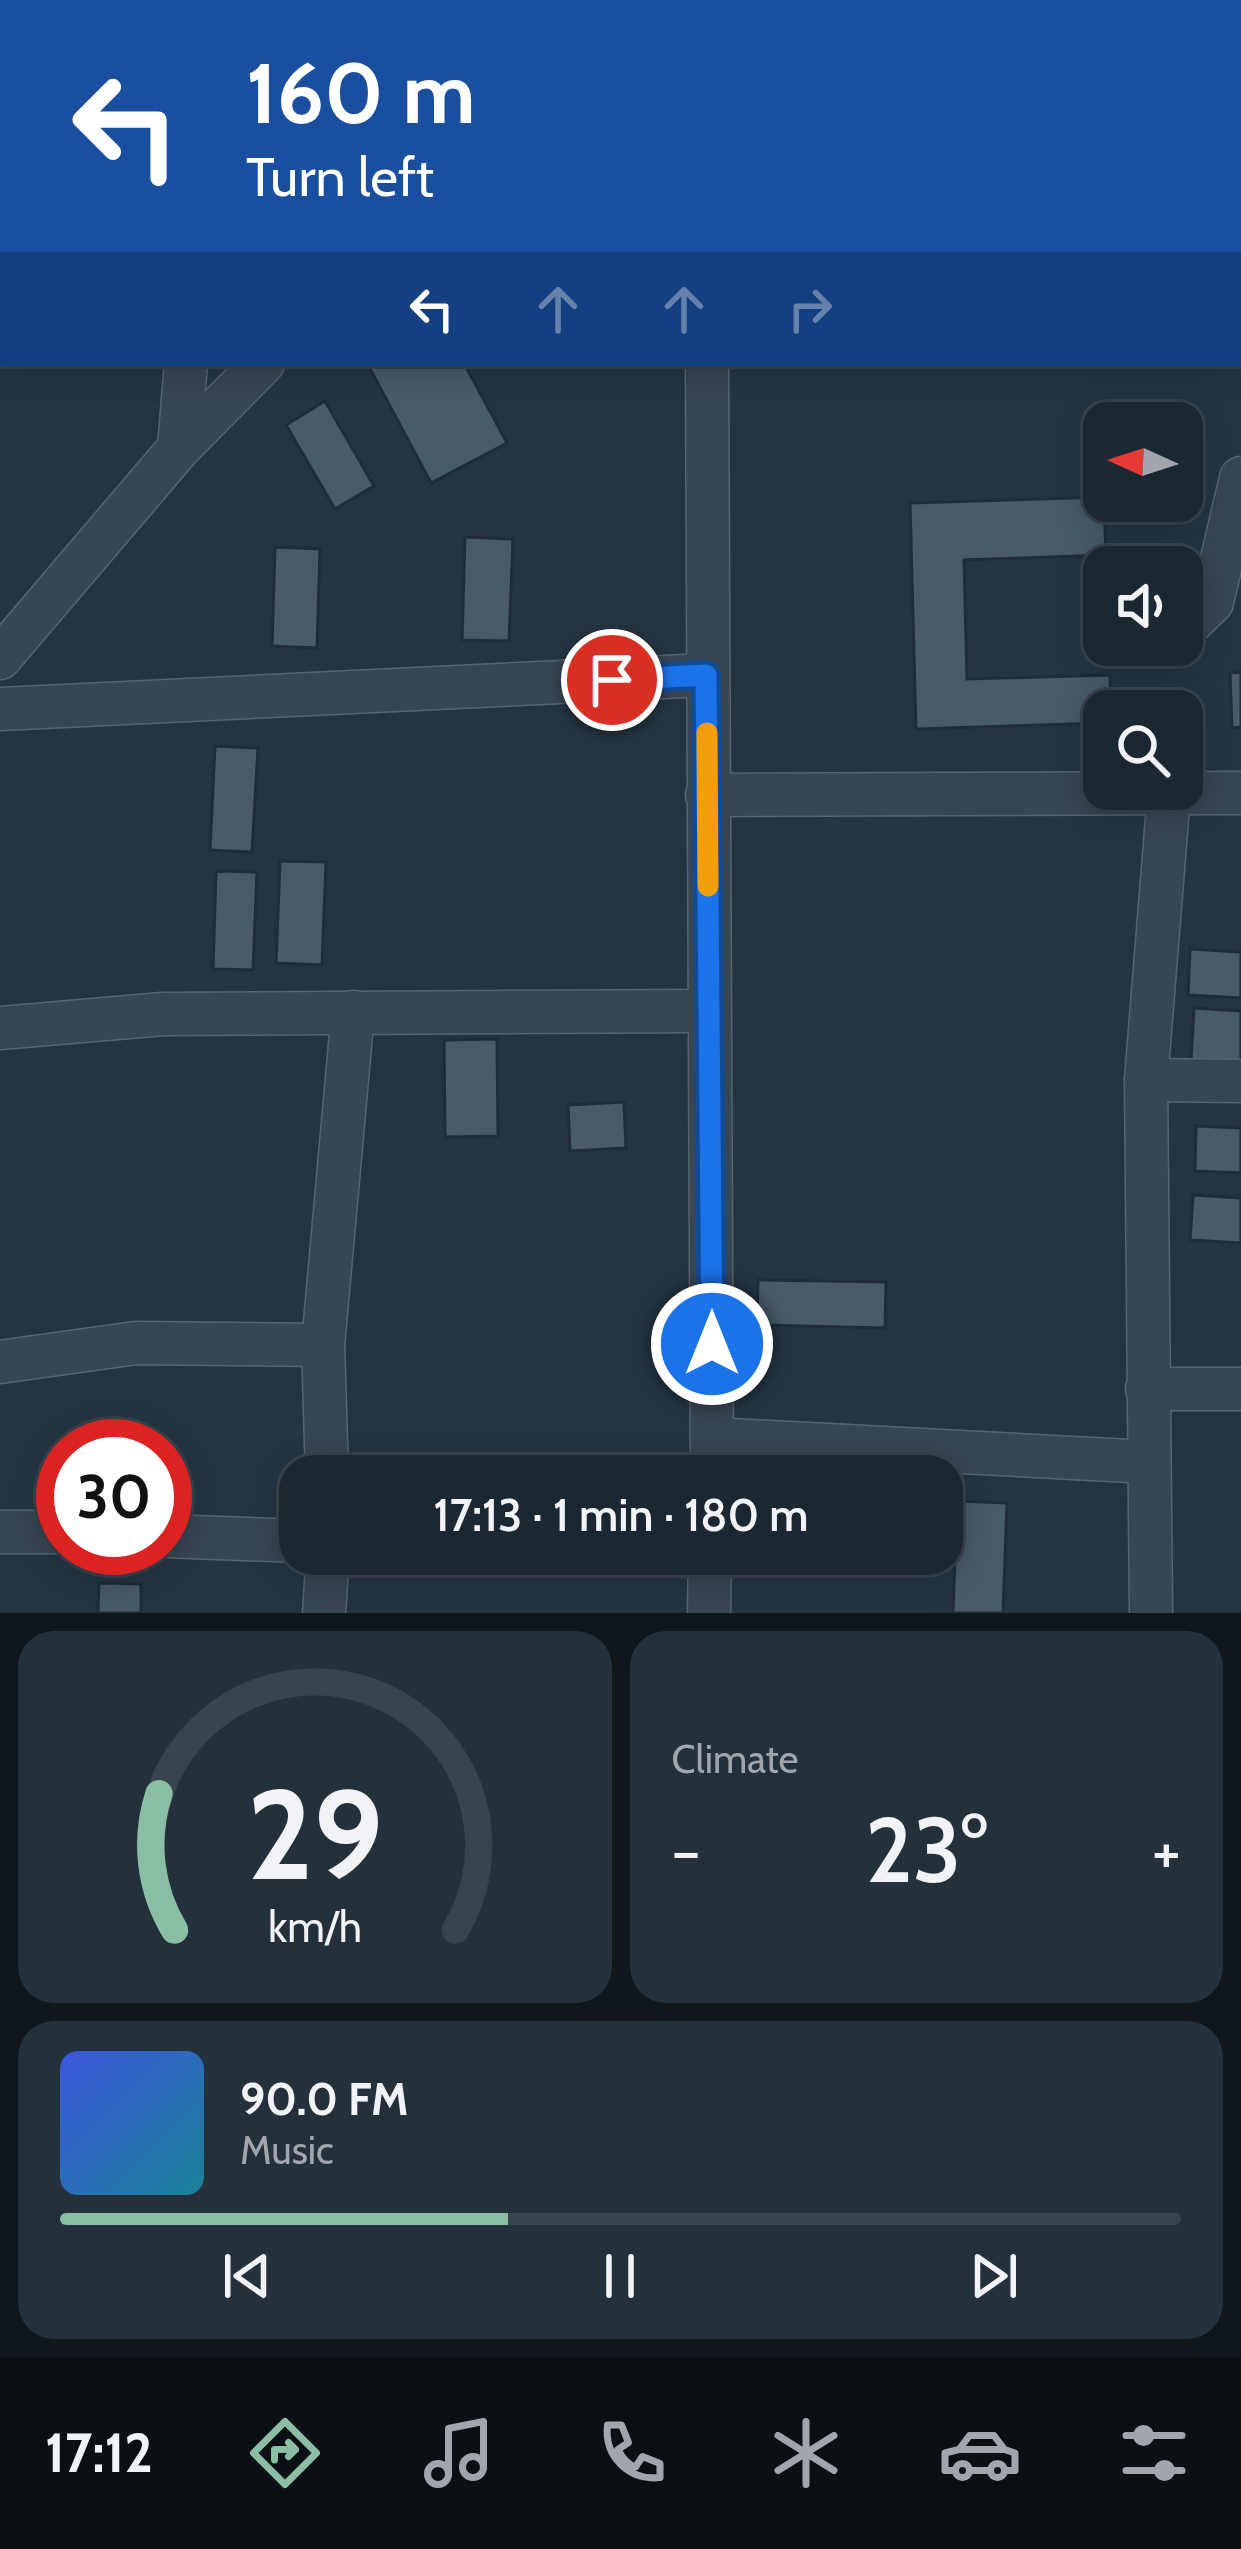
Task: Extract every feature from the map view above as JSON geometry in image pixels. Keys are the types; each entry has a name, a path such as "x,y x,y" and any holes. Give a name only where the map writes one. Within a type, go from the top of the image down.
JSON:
{"street":[{"path":"179,448 186,366"},
{"path":"0,658 179,448 260,366"},
{"path":"706,366 712,1455"},
{"path":"1203,611 1212,602 1241,478"},
{"path":"0,709 706,675"},
{"path":"1203,794 1241,793"},
{"path":"707,795 1083,794"},
{"path":"1151,1613 1146,1080 1168,810"},
{"path":"0,1028 163,1014 709,1011"},
{"path":"326,1455 322,1345 353,1012"},
{"path":"1146,1080 1241,1081"},
{"path":"0,1362 136,1343 322,1345"},
{"path":"1147,1389 1241,1389"},
{"path":"963,1460 1149,1462"},
{"path":"0,1532 36,1532"},
{"path":"192,1537 279,1539"},
{"path":"324,1613 327,1575"},
{"path":"709,1613 710,1575"}],"building":[{"path":"369,366 466,366 507,443 431,483"},
{"path":"325,401 374,486 335,509 286,425"},
{"path":"1083,498 1083,522 1105,522 1106,546 1083,546 1083,556 964,560 967,679 1110,675 1110,690 1083,690 1083,724 916,729 910,503"},
{"path":"465,537 513,539 509,641 462,640"},
{"path":"275,547 320,549 317,648 272,646"},
{"path":"1241,672 1241,727 1232,728 1230,673"},
{"path":"215,746 258,748 252,852 210,850"},
{"path":"280,861 326,862 322,965 276,963"},
{"path":"216,871 257,872 253,970 213,969"},
{"path":"1190,949 1241,952 1241,998 1188,995"},
{"path":"1194,1008 1241,1011 1241,1063 1191,1060"},
{"path":"497,1039 498,1136 445,1137 444,1040"},
{"path":"624,1102 626,1148 570,1151 568,1105"},
{"path":"1196,1126 1241,1128 1241,1173 1195,1171"},
{"path":"1193,1195 1241,1198 1241,1243 1190,1240"},
{"path":"758,1280 886,1282 885,1328 757,1325"},
{"path":"963,1501 1007,1503 1003,1613 953,1613 954,1575 963,1575"},
{"path":"99,1583 141,1584 141,1613 98,1613"}],"slow traffic":[{"path":"707,733 708,886"}],"route":[{"path":"612,680 706,675 712,1344"}]}
